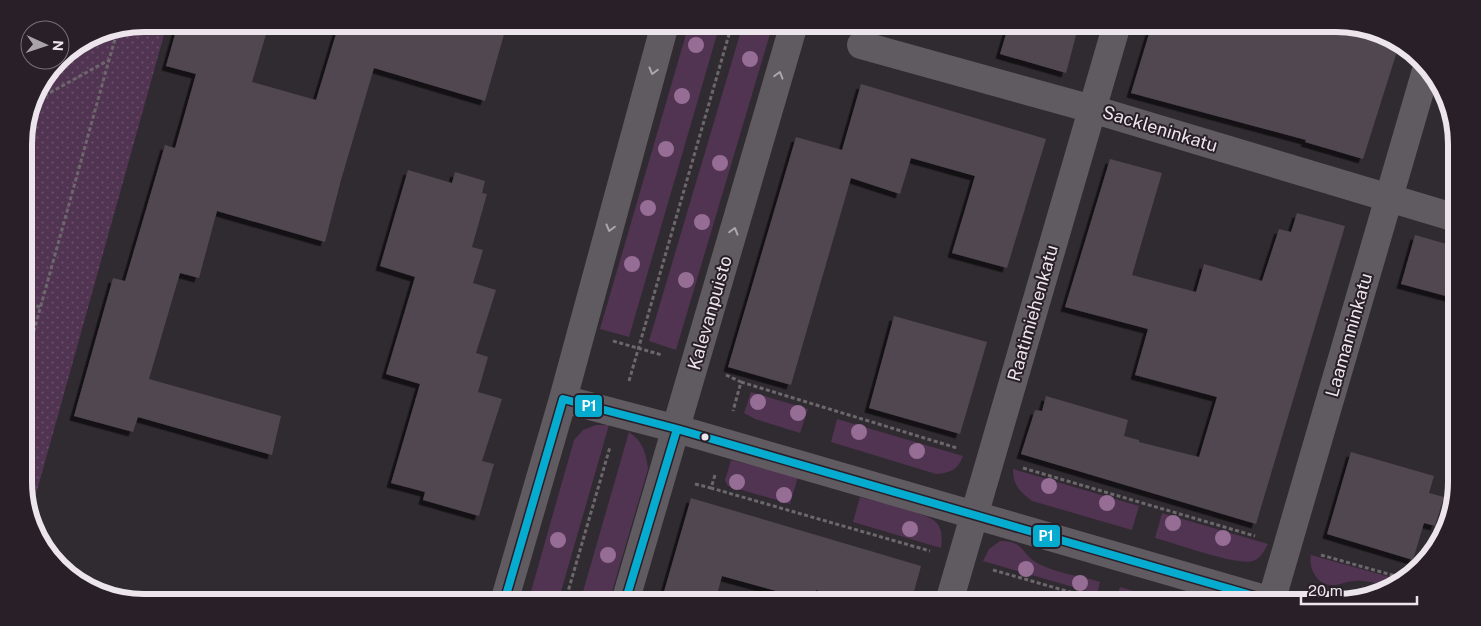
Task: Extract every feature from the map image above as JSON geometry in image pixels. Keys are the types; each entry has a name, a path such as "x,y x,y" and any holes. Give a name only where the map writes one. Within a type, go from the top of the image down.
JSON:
{"street":[{"path":"506,594 563,399 664,32"},
{"name":"Kalevanpuisto","path":"628,594 792,32"},
{"name":"Raatimiehenkatu","path":"951,593 1115,32"},
{"name":"Sackleninkatu","path":"862,45 1092,109 1448,216"},
{"name":"Laamanninkatu","path":"1275,593 1425,75"},
{"path":"563,399 677,429 1241,593"}],"path":[{"path":"567,594 730,32"},
{"path":"32,333 116,37"},
{"path":"44,96 109,60"},
{"path":"33,305 40,307"}],"shaded area":[{"path":"145,32 165,32 34,501 32,481 33,137 36,116 51,82 61,70 70,70 70,61 82,51 109,38"},
{"path":"687,32 718,32 629,337 600,329"},
{"path":"741,32 771,32 676,350 649,341"},
{"path":"751,392 808,409 800,433 755,419 744,413"},
{"path":"837,419 963,456 959,465 953,470 936,474 831,442"},
{"path":"596,425 609,425 560,594 530,594 574,440 583,430"},
{"path":"629,432 638,440 643,448 648,469 611,594 582,594"},
{"path":"731,460 798,477 790,504 728,486 725,480"},
{"path":"1013,469 1139,506 1132,530 1032,501 1018,488 1014,479"},
{"path":"860,497 912,511 930,518 940,528 941,548 853,522"},
{"path":"1162,513 1268,544 1260,556 1253,561 1245,562 1205,553 1155,538"},
{"path":"1000,541 1014,543 1039,564 1100,582 1097,593 983,561 989,549"},
{"path":"1311,554 1393,578 1380,584 1352,581 1330,585 1319,580 1313,571 1310,560"},
{"path":"1120,587 1141,593 1118,593"}],"building":[{"path":"176,32 267,32 252,82 316,100 337,32 505,32 485,101 374,68 325,242 217,211 199,278 180,273 149,379 281,416 272,455 138,417 133,432 74,416 113,278 125,281 165,145 175,148 196,74 166,66"},
{"path":"1007,32 1077,32 1066,73 1000,54"},
{"path":"1150,32 1351,33 1372,38 1397,51 1363,159 1305,142 1306,140 1131,93"},
{"path":"861,84 1046,139 1007,268 952,253 975,176 911,158 900,194 851,178 791,385 728,367 796,137 842,150"},
{"path":"1110,159 1162,173 1132,275 1196,292 1204,264 1262,281 1279,229 1291,232 1297,213 1345,226 1256,524 1021,454 1035,410 1042,411 1046,396 1128,420 1124,436 1139,440 1139,442 1199,457 1217,397 1135,375 1148,329 1065,307"},
{"path":"408,170 452,183 455,172 485,181 482,193 487,194 472,247 483,250 473,283 496,290 476,353 488,357 478,392 502,399 482,461 494,464 479,516 423,500 425,492 391,483 420,384 386,374 415,277 380,266"},
{"path":"1415,235 1448,244 1448,297 1401,284"},
{"path":"894,316 987,342 960,434 869,408"},
{"path":"1351,452 1434,476 1429,493 1444,497 1435,526 1424,523 1413,560 1327,534"},
{"path":"691,498 921,566 913,593 827,593 816,590 815,593 785,593 722,576 717,594 663,594"}],"transit line":[{"name":"P1","path":"506,594 563,399 677,429 1244,593"},
{"name":"P1","path":"628,594 677,429"}]}
